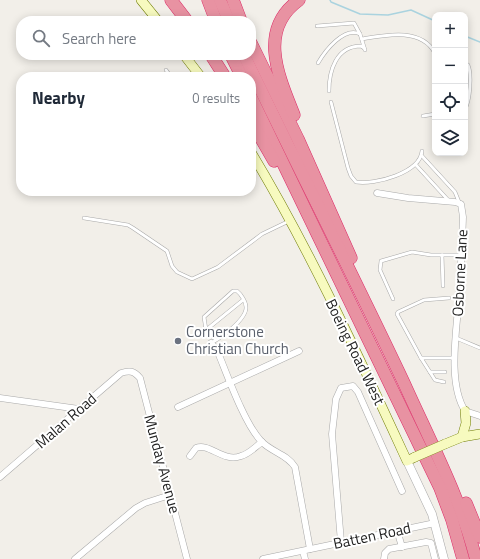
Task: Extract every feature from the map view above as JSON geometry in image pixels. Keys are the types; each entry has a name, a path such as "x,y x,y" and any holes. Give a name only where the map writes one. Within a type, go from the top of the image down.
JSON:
{"highway":[{"path":"171,0 183,16"},
{"path":"208,0 214,16"},
{"path":"220,0 227,16"},
{"path":"233,0 239,16"},
{"path":"299,0 291,7 278,25 275,37 274,55 290,107 328,209"},
{"path":"256,53 298,139 357,272 376,326"},
{"path":"214,60 222,72"},
{"path":"234,60 240,72"},
{"path":"246,60 252,72"},
{"path":"256,80 376,326 449,482 464,518 476,559"},
{"path":"256,107 420,445 445,501 463,559"},
{"path":"256,130 319,238"},
{"path":"399,374 442,452 469,509 480,537"},
{"path":"420,445 445,518 455,559"}],"main road":[{"path":"141,0 154,16"},
{"path":"188,60 197,72"},
{"name":"Boeing Road West","path":"256,161 352,342 411,459"},
{"path":"462,437 466,423 465,411"},
{"path":"411,459 462,437 480,434"}],"street":[{"path":"377,193 408,198 459,202"},
{"name":"Osborne Lane","path":"459,202 463,210 462,255 455,358 456,382 460,399 465,411"},
{"path":"214,341 216,350 249,423 262,442 289,459 295,467 310,549"},
{"path":"178,407 299,351"},
{"name":"Malan Road","path":"0,477 122,373 127,371 134,372"},
{"name":"Munday Avenue","path":"134,372 140,378 187,559"},
{"path":"341,542 332,434 336,399 341,388 353,386 358,392 402,491"},
{"path":"0,398 79,409"},
{"path":"465,411 480,416"},
{"path":"190,456 196,448 202,447 226,457 236,458 248,453 262,442"},
{"name":"Boeing Road West","path":"411,459 435,523 444,559"},
{"path":"75,559 136,508 145,503 170,495"},
{"name":"Batten Road","path":"263,559 435,523"},
{"path":"397,530 402,547"},
{"path":"384,559 387,551 429,542 432,546 435,559"},
{"path":"303,551 305,559"}],"lane":[{"path":"316,26 354,23 360,34 365,50 363,47 358,46 347,50 335,61 329,76 329,91"},
{"path":"318,63 325,50 338,39 351,33 360,34"},
{"path":"362,40 393,34 409,36 431,46 432,48"},
{"path":"468,64 470,70 468,95"},
{"path":"331,102 340,141 353,180 360,183 371,182 401,174 416,165 422,156 422,151"},
{"path":"423,116 432,114"},
{"path":"422,156 455,192 459,202"},
{"path":"416,165 449,201"},
{"path":"84,218 123,224 133,228 166,251 172,266 177,272 192,279 218,267 262,234 289,221"},
{"path":"393,299 380,270 381,261 412,252 462,255"},
{"path":"442,254 443,286"},
{"path":"233,291 239,291 246,308 243,317 214,341 206,330 204,319 206,314 233,291"},
{"path":"444,382 436,381 421,358 397,314 398,312 424,300 449,298"},
{"path":"206,330 243,300"},
{"path":"456,338 480,348"},
{"path":"421,358 455,358"},
{"path":"430,372 445,372"}],"waterway":[{"path":"330,0 331,2 360,14 388,15 411,10 432,20"},
{"path":"468,37 480,42"}],"place":[{"name":"Cornerstone Christian Church","path":"178,341"}]}
